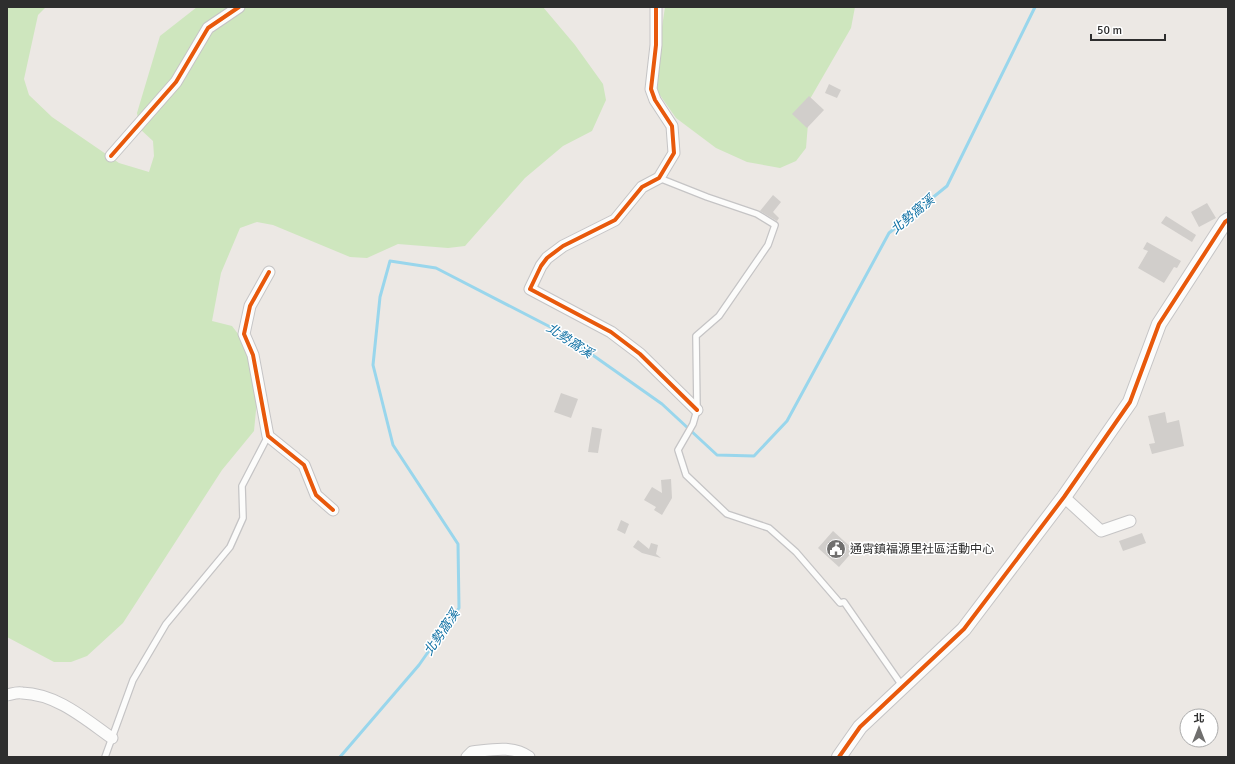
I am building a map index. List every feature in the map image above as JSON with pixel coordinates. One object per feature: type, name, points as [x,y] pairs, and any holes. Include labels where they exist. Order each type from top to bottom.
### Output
[{"type":"street","points":[[111,156],[176,82],[208,28],[239,7]]},
{"type":"street","points":[[656,7],[656,45],[651,89],[655,100],[672,126],[674,153],[659,178],[642,187],[615,220],[563,246],[547,258],[541,266],[530,290],[611,332],[640,354],[697,410]]},
{"type":"street","points":[[839,757],[860,727],[964,629],[1064,497],[1130,402],[1159,324],[1225,222],[1228,220]]},
{"type":"street","points":[[269,272],[250,306],[244,334],[253,355],[268,436],[304,465],[316,496],[333,510]]},
{"type":"street","points":[[1064,497],[1101,531],[1130,521]]},
{"type":"street","points":[[7,695],[22,693],[50,698],[70,709],[112,738]]},
{"type":"street","points":[[467,757],[472,752],[509,749],[529,757]]},
{"type":"lane","points":[[659,178],[707,197],[757,214],[775,225],[768,244],[719,316],[696,336],[697,410],[693,424],[678,450],[686,475],[727,514],[769,528],[796,552],[840,603],[844,602],[903,687]]},
{"type":"lane","points":[[105,757],[133,680],[163,631],[230,547],[243,518],[242,486],[268,436]]},
{"type":"green space","points":[[7,7],[46,7],[38,15],[24,79],[29,95],[52,117],[119,163],[149,172],[154,156],[153,141],[140,129],[137,113],[160,36],[197,7],[543,7],[575,45],[603,84],[606,100],[592,131],[563,146],[525,178],[465,246],[448,248],[398,244],[367,258],[350,257],[273,225],[257,222],[240,228],[221,273],[212,321],[232,326],[252,352],[257,400],[254,431],[222,470],[123,623],[87,656],[71,662],[54,662],[7,637]]},
{"type":"green space","points":[[665,7],[855,7],[851,28],[810,99],[806,148],[796,161],[780,168],[747,162],[716,148],[676,118],[657,91],[655,74]]},
{"type":"building","points":[[829,84],[841,90],[837,98],[825,93]]},
{"type":"building","points":[[809,96],[824,110],[807,128],[792,114]]},
{"type":"building","points":[[773,195],[781,202],[773,212],[779,218],[777,221],[760,211]]},
{"type":"building","points":[[1207,203],[1216,218],[1199,227],[1191,212]]},
{"type":"building","points":[[1166,216],[1196,235],[1192,242],[1161,223]]},
{"type":"building","points":[[1147,242],[1181,261],[1177,268],[1174,267],[1164,283],[1138,268],[1148,251],[1143,249]]},
{"type":"building","points":[[561,393],[578,399],[571,418],[554,412]]},
{"type":"building","points":[[1165,412],[1167,423],[1179,420],[1184,446],[1152,454],[1149,444],[1155,443],[1148,416]]},
{"type":"building","points":[[592,427],[602,429],[598,453],[588,452]]},
{"type":"building","points":[[671,479],[672,498],[662,515],[654,510],[656,507],[644,500],[652,487],[662,493],[661,480]]},
{"type":"building","points":[[621,520],[629,524],[625,534],[617,530]]},
{"type":"building","name":"通霄鎮福源里社區活動中心","points":[[833,531],[854,550],[839,567],[818,548]]},
{"type":"building","points":[[1142,533],[1146,543],[1123,551],[1119,541]]},
{"type":"building","points":[[638,540],[649,549],[651,543],[658,545],[656,554],[661,558],[642,553],[633,547]]},
{"type":"waterway","name":"北勢窩溪","points":[[340,757],[419,665],[459,608],[458,544],[393,445],[373,365],[380,297],[390,261],[436,268],[560,332],[662,404],[717,455],[754,456],[787,421],[889,233],[947,186],[1035,7]]},
{"type":"cycle path","points":[[111,156],[176,82],[208,28],[239,7]]},
{"type":"cycle path","points":[[656,7],[656,45],[651,89],[655,100],[672,126],[674,153],[659,178],[642,187],[615,220],[563,246],[547,258],[541,266],[530,289],[611,332],[640,354],[697,410]]},
{"type":"cycle path","points":[[839,757],[860,727],[964,629],[1064,497],[1130,402],[1159,324],[1225,222],[1228,220]]},
{"type":"cycle path","points":[[269,272],[250,306],[244,334],[253,355],[268,436],[304,465],[316,495],[333,510]]},
{"type":"place","name":"通霄鎮福源里社區活動中心","points":[[836,549]]}]
